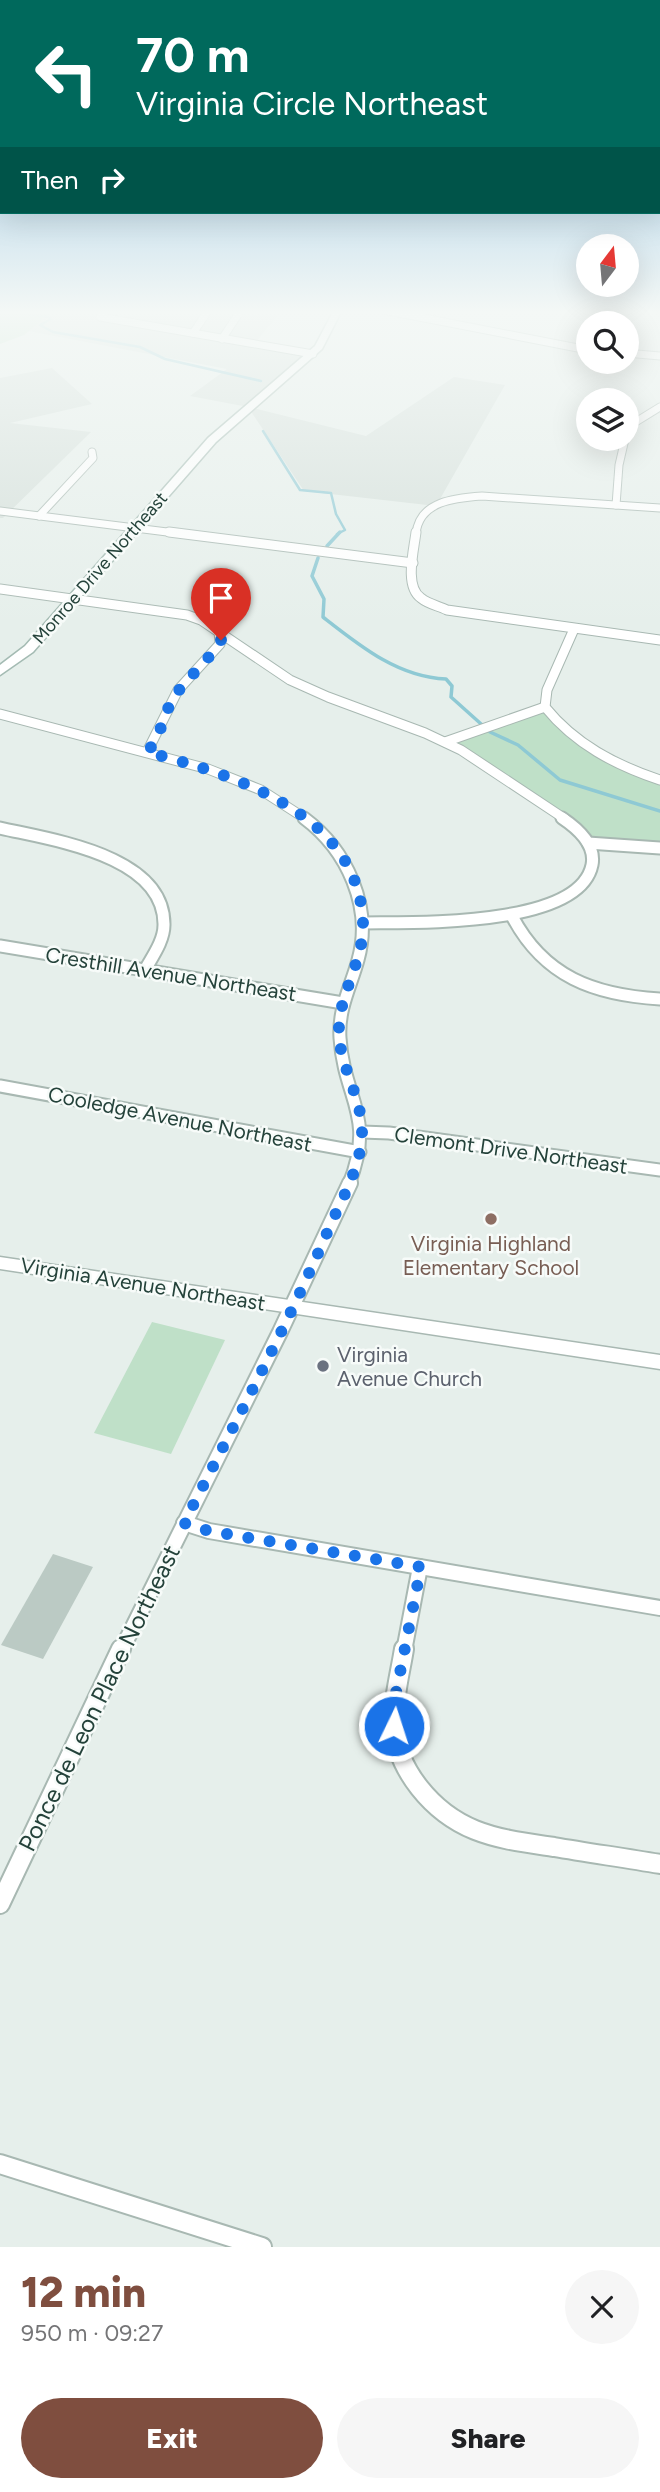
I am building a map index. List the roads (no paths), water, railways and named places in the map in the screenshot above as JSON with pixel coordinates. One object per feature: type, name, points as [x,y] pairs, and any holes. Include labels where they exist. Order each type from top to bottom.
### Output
[{"type":"main road","name":"Monroe Drive Northeast","points":[[0,671],[29,649],[212,440],[242,415]]},
{"type":"street","points":[[617,505],[619,465],[623,451]]},
{"type":"street","points":[[39,516],[93,458],[92,452]]},
{"type":"street","points":[[660,508],[482,496],[454,498],[435,505],[420,517],[416,529],[413,564],[415,591],[420,598],[447,610],[660,640]]},
{"type":"street","points":[[0,511],[413,564]]},
{"type":"street","points":[[383,560],[406,556],[414,549]]},
{"type":"street","points":[[383,560],[413,576]]},
{"type":"street","points":[[0,589],[187,615],[204,621],[260,662],[290,680],[326,698],[445,742],[471,756],[570,824],[589,843],[592,865],[581,884],[551,904],[512,916],[363,923]]},
{"type":"street","points":[[574,629],[547,690],[545,707],[559,724],[585,744],[611,759],[660,780]]},
{"type":"street","points":[[147,752],[156,740],[174,697],[193,670],[220,644],[219,630]]},
{"type":"street","points":[[445,742],[545,707]]},
{"type":"street","points":[[0,714],[235,778],[270,795],[298,813],[326,838],[345,864],[358,893],[363,923],[359,958],[343,1003],[339,1025],[340,1047],[359,1105],[362,1132],[360,1152],[294,1307]]},
{"type":"street","points":[[0,828],[104,856],[128,866],[142,877],[160,899],[164,925],[162,937],[145,970]]},
{"type":"street","points":[[589,843],[660,848]]},
{"type":"street","points":[[512,916],[530,947],[562,972],[590,985],[623,995],[660,999]]},
{"type":"street","name":"Cresthill Avenue Northeast","points":[[0,946],[343,1003]]},
{"type":"street","name":"Cooledge Avenue Northeast","points":[[0,1086],[360,1152]]},
{"type":"street","name":"Clemont Drive Northeast","points":[[362,1132],[388,1133],[660,1170]]},
{"type":"street","name":"Virginia Avenue Northeast","points":[[0,1262],[660,1363]]},
{"type":"street","name":"Ponce de Leon Place Northeast","points":[[0,1903],[184,1523],[294,1307]]},
{"type":"street","points":[[184,1523],[209,1531],[660,1608]]},
{"type":"street","points":[[421,1567],[395,1698],[394,1726],[400,1753],[411,1776],[429,1798],[451,1817],[473,1829],[499,1838],[660,1864]]},
{"type":"street","points":[[0,2164],[262,2247]]},
{"type":"waterway","points":[[263,431],[300,490],[331,493],[336,514],[345,530],[339,533]]},
{"type":"waterway","points":[[327,546],[339,533]]},
{"type":"waterway","points":[[318,558],[312,576],[324,599],[323,617],[351,639],[380,658],[412,673],[446,679],[452,686],[451,697],[490,732],[518,745],[560,780],[660,811]]},
{"type":"place","name":"Virginia Highland Elementary School","points":[[491,1219]]},
{"type":"place","name":"Virginia Avenue Church","points":[[323,1366]]}]
